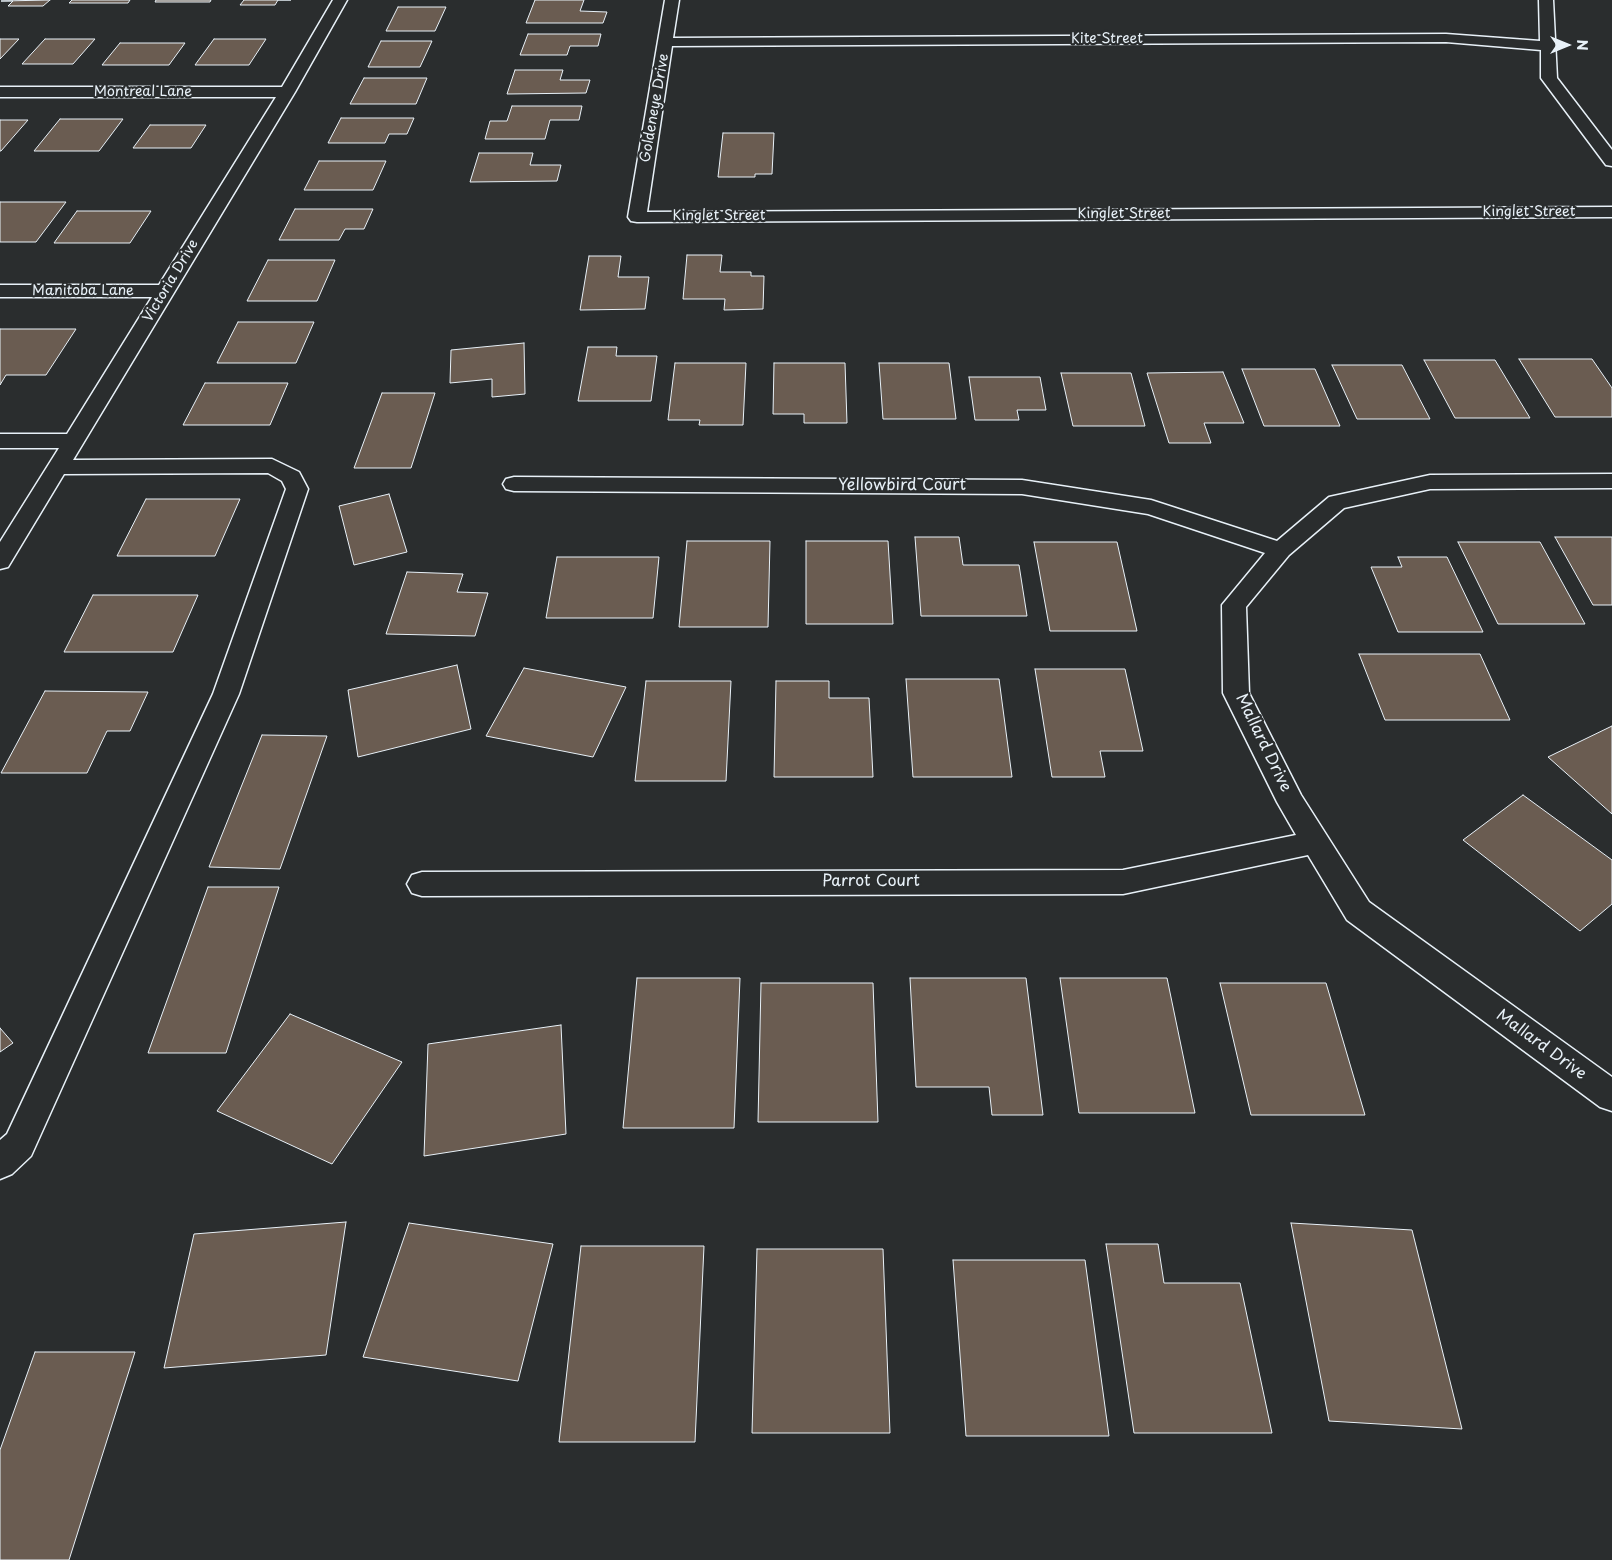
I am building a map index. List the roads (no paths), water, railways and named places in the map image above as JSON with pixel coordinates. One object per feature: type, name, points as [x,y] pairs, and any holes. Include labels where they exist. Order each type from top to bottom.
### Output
[{"type":"street","name":"Victoria Drive","points":[[0,561],[287,92],[340,0]]},
{"type":"street","name":"Goldeneye Drive","points":[[637,216],[672,0]]},
{"type":"street","points":[[1546,0],[1549,78],[1612,160]]},
{"type":"street","name":"Kite Street","points":[[666,42],[1446,38],[1548,46]]},
{"type":"street","name":"Montreal Lane","points":[[0,92],[287,92]]},
{"type":"street","name":"Kinglet Street","points":[[637,216],[1612,212]]},
{"type":"street","name":"Manitoba Lane","points":[[0,291],[166,291]]},
{"type":"street","points":[[0,441],[74,441]]},
{"type":"street","points":[[0,1162],[18,1145],[226,694],[297,489],[291,477],[272,466],[58,467]]},
{"type":"street","name":"Mallard Drive","points":[[1612,481],[1430,482],[1337,502],[1281,550],[1234,604],[1236,693],[1291,802],[1358,911],[1612,1096]]},
{"type":"street","name":"Yellowbird Court","points":[[514,484],[1022,487],[1151,507],[1281,550]]},
{"type":"street","name":"Parrot Court","points":[[422,884],[1123,882],[1316,842]]}]
